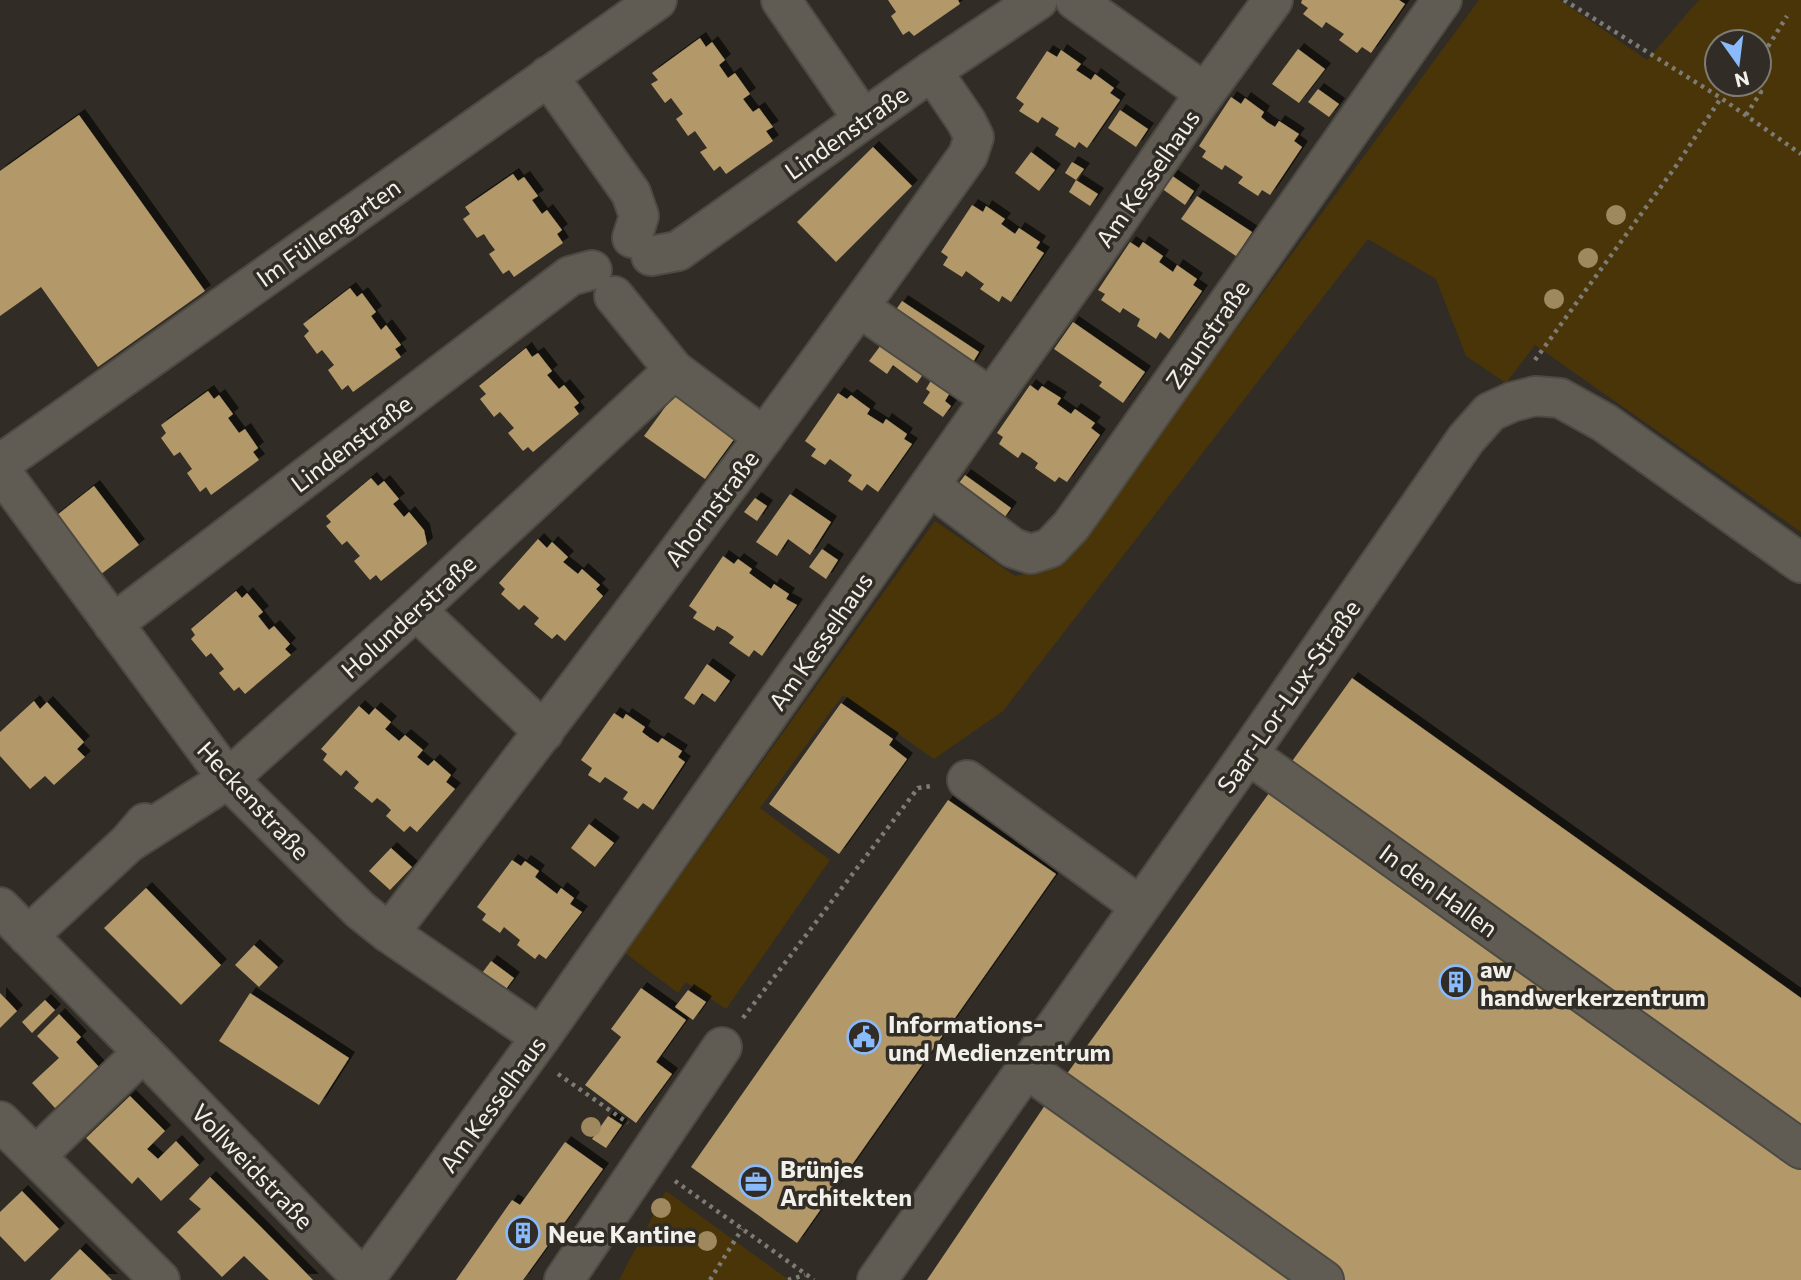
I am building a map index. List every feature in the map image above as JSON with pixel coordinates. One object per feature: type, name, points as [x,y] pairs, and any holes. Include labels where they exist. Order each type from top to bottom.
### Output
[{"type":"street","name":"Im Füllengarten","points":[[0,464],[657,0]]},
{"type":"street","points":[[781,0],[863,119]]},
{"type":"street","name":"Lindenstraße","points":[[642,247],[678,251],[863,119],[1038,0]]},
{"type":"street","points":[[1075,0],[1205,93]]},
{"type":"street","name":"Am Kesselhaus","points":[[364,1280],[535,1045],[1272,0]]},
{"type":"street","name":"Zaunstraße","points":[[930,486],[1013,548],[1031,554],[1050,548],[1071,526],[1094,494],[1442,0]]},
{"type":"street","name":"Ahornstraße","points":[[389,933],[544,732],[764,437],[860,308],[968,155],[974,137],[932,71]]},
{"type":"street","points":[[548,76],[631,193],[639,216],[642,247],[652,272],[645,287],[631,296],[603,283]]},
{"type":"street","points":[[642,247],[617,237],[604,243],[595,255],[603,283],[674,370],[764,437]]},
{"type":"street","name":"Lindenstraße","points":[[113,624],[570,276],[603,283]]},
{"type":"street","points":[[860,308],[990,398]]},
{"type":"street","name":"Holunderstraße","points":[[12,930],[128,843],[218,766],[416,610],[674,370]]},
{"type":"street","name":"Saar-Lor-Lux-Straße","points":[[877,1280],[1248,754],[1466,439],[1490,412],[1512,402],[1535,397],[1560,398],[1581,408],[1801,563]]},
{"type":"street","name":"Heckenstraße","points":[[0,470],[218,766],[360,910],[535,1045]]},
{"type":"street","points":[[416,610],[544,732]]},
{"type":"street","name":"In den Hallen","points":[[1248,754],[1801,1149]]},
{"type":"street","points":[[967,780],[1140,906]]},
{"type":"street","name":"Vollweidstraße","points":[[12,930],[143,1052],[364,1280]]},
{"type":"street","points":[[564,1280],[722,1047]]},
{"type":"street","points":[[36,1156],[143,1052]]},
{"type":"street","points":[[1027,1069],[1324,1280]]},
{"type":"street","points":[[0,1121],[160,1280]]},
{"type":"path","points":[[1564,0],[1703,87]]},
{"type":"path","points":[[1773,38],[1787,16]]},
{"type":"path","points":[[1512,402],[1529,368],[1676,166],[1721,98],[1801,154]]},
{"type":"path","points":[[1746,115],[1757,98]]},
{"type":"path","points":[[722,1047],[918,788],[967,780]]},
{"type":"path","points":[[535,1045],[612,1112]]},
{"type":"path","points":[[645,1159],[814,1280]]},
{"type":"path","points":[[710,1280],[742,1229]]},
{"type":"path","points":[[788,1280],[796,1268]]},
{"type":"path","points":[[788,1280],[805,1274]]},
{"type":"shaded area","points":[[1479,0],[1560,0],[1647,60],[1699,0],[1801,0],[1801,532],[1535,345],[1506,383],[1466,356],[1436,279],[1368,239],[1003,711],[934,759],[843,695],[760,808],[830,860],[726,1009],[686,982],[678,993],[625,953],[935,521],[1015,576],[1048,569],[1070,555]]},
{"type":"shaded area","points":[[666,1191],[789,1280],[619,1280]]},
{"type":"building","points":[[888,0],[958,0],[960,4],[914,36],[909,31],[903,35],[891,16],[896,12]]},
{"type":"building","points":[[1302,0],[1399,0],[1405,4],[1371,53],[1362,47],[1357,53],[1339,40],[1344,34],[1326,22],[1322,28],[1303,14],[1308,8],[1301,3]]},
{"type":"building","points":[[700,38],[706,47],[712,42],[725,60],[719,65],[728,78],[735,73],[750,94],[743,99],[753,112],[759,108],[773,127],[766,131],[773,141],[726,174],[720,166],[714,171],[700,152],[707,148],[695,131],[688,136],[676,119],[683,114],[671,98],[665,103],[651,84],[658,80],[652,73]]},
{"type":"building","points":[[1298,49],[1325,69],[1299,103],[1272,84]]},
{"type":"building","points":[[1061,50],[1081,64],[1076,70],[1091,80],[1095,74],[1114,88],[1110,93],[1120,100],[1087,148],[1079,142],[1075,148],[1055,135],[1059,128],[1042,117],[1038,123],[1019,111],[1024,104],[1016,98],[1047,51],[1057,57]]},
{"type":"building","points":[[1318,89],[1339,104],[1329,117],[1308,102]]},
{"type":"building","points":[[1231,97],[1241,104],[1245,98],[1264,112],[1261,117],[1267,122],[1275,127],[1279,121],[1299,134],[1294,141],[1302,147],[1270,195],[1262,190],[1258,196],[1238,183],[1243,177],[1225,165],[1222,170],[1202,157],[1206,151],[1199,146]]},
{"type":"building","points":[[1120,110],[1148,129],[1136,147],[1108,128]]},
{"type":"building","points":[[79,115],[205,291],[98,367],[41,287],[0,316],[0,171]]},
{"type":"building","points":[[873,147],[912,186],[836,262],[797,222]]},
{"type":"building","points":[[1031,152],[1055,170],[1039,191],[1015,173]]},
{"type":"building","points":[[1072,162],[1084,169],[1076,180],[1065,173]]},
{"type":"building","points":[[513,174],[518,181],[524,177],[538,196],[532,200],[542,214],[547,210],[562,230],[557,234],[563,243],[514,277],[509,270],[503,274],[489,254],[495,250],[484,234],[477,238],[463,219],[470,214],[465,207]]},
{"type":"building","points":[[1171,175],[1194,191],[1185,205],[1161,188]]},
{"type":"building","points":[[1076,180],[1098,194],[1090,206],[1069,192]]},
{"type":"building","points":[[1197,196],[1252,232],[1236,256],[1181,219]]},
{"type":"building","points":[[972,205],[983,212],[986,206],[1005,219],[1001,224],[1015,234],[1019,228],[1040,242],[1036,248],[1044,253],[1011,302],[1002,296],[999,302],[980,289],[984,284],[966,271],[962,277],[943,265],[948,257],[941,252]]},
{"type":"building","points":[[1130,242],[1139,248],[1143,242],[1163,256],[1159,262],[1173,272],[1177,265],[1197,279],[1193,285],[1202,291],[1169,339],[1160,332],[1156,339],[1137,326],[1140,319],[1123,308],[1120,313],[1101,300],[1105,294],[1098,290]]},
{"type":"building","points":[[350,288],[357,297],[362,293],[376,312],[371,316],[381,330],[386,325],[401,345],[395,349],[401,357],[353,392],[348,385],[342,390],[328,370],[334,365],[322,350],[317,354],[304,336],[309,331],[303,324]]},
{"type":"building","points":[[902,301],[979,352],[970,367],[893,314]]},
{"type":"building","points":[[1073,322],[1145,372],[1123,403],[1099,386],[1102,382],[1054,349]]},
{"type":"building","points":[[884,341],[926,370],[917,383],[893,365],[887,374],[869,361]]},
{"type":"building","points":[[526,348],[532,357],[538,353],[552,371],[547,375],[559,389],[564,385],[579,403],[574,407],[579,414],[533,452],[528,447],[523,451],[508,433],[514,428],[500,412],[494,417],[480,399],[486,394],[479,386]]},
{"type":"building","points":[[933,377],[952,389],[945,401],[951,406],[943,417],[923,403],[930,392],[926,389]]},
{"type":"building","points":[[1030,385],[1038,391],[1042,386],[1061,398],[1057,404],[1071,414],[1075,409],[1095,423],[1091,428],[1100,435],[1067,482],[1059,477],[1055,482],[1035,468],[1038,463],[1030,457],[1022,452],[1018,458],[999,444],[1003,437],[997,433]]},
{"type":"building","points":[[208,391],[214,399],[219,395],[233,414],[228,418],[239,433],[245,429],[258,448],[253,452],[259,460],[211,495],[206,487],[200,492],[187,473],[192,469],[180,452],[174,456],[161,438],[166,433],[161,425]]},
{"type":"building","points":[[838,393],[847,399],[851,395],[870,409],[867,414],[883,424],[886,419],[907,434],[904,439],[912,444],[878,492],[867,484],[862,491],[848,481],[852,475],[830,459],[825,465],[811,456],[816,449],[805,441]]},
{"type":"building","points":[[674,395],[735,438],[705,479],[644,436]]},
{"type":"building","points":[[965,475],[1011,508],[1002,521],[956,487]]},
{"type":"building","points":[[371,478],[378,486],[384,481],[399,499],[393,504],[404,517],[409,512],[424,530],[427,544],[381,581],[376,575],[370,580],[354,561],[360,556],[347,541],[342,545],[326,526],[331,522],[326,516]]},
{"type":"building","points":[[94,486],[139,545],[96,578],[52,519]]},
{"type":"building","points":[[790,494],[831,522],[810,555],[788,539],[777,556],[756,542]]},
{"type":"building","points":[[755,498],[767,506],[757,521],[744,512]]},
{"type":"building","points":[[538,539],[547,548],[552,542],[568,557],[563,562],[578,574],[582,569],[600,585],[596,589],[603,596],[565,641],[557,634],[552,639],[534,624],[539,618],[524,605],[519,610],[501,594],[505,589],[499,583]]},
{"type":"building","points":[[822,549],[838,560],[826,579],[809,567]]},
{"type":"building","points":[[723,556],[734,564],[738,559],[752,569],[749,573],[771,589],[774,584],[789,594],[786,599],[797,605],[762,656],[754,650],[749,657],[729,643],[734,637],[726,631],[717,626],[714,631],[693,618],[697,612],[689,606]]},
{"type":"building","points":[[236,591],[242,598],[247,593],[263,612],[258,616],[269,630],[274,626],[290,644],[285,649],[291,655],[245,694],[239,687],[234,691],[219,673],[224,669],[211,653],[206,657],[191,639],[195,635],[191,629]]},
{"type":"building","points":[[707,664],[730,681],[715,702],[702,693],[694,705],[684,698]]},
{"type":"building","name":"aw handwerkerzentrum","points":[[1352,678],[1801,998],[1801,1280],[927,1280],[1056,1089]]},
{"type":"building","points":[[34,701],[40,709],[47,702],[84,742],[77,749],[85,757],[54,785],[45,776],[30,789],[0,756],[0,732]]},
{"type":"building","points":[[841,703],[893,739],[889,745],[907,759],[839,854],[769,804]]},
{"type":"building","points":[[359,706],[369,715],[375,708],[391,722],[385,729],[399,741],[405,735],[423,750],[417,757],[428,766],[434,760],[451,775],[446,782],[455,789],[417,832],[410,826],[404,832],[386,816],[391,810],[385,804],[377,798],[372,803],[354,788],[359,782],[346,770],[341,776],[323,760],[327,754],[321,749]]},
{"type":"building","points":[[614,713],[623,719],[626,714],[645,727],[642,732],[650,738],[658,743],[662,738],[682,751],[678,757],[685,762],[653,810],[643,803],[638,809],[623,799],[628,792],[605,777],[600,783],[588,775],[592,768],[581,760]]},
{"type":"building","points":[[948,800],[1056,874],[797,1243],[691,1167]]},
{"type":"building","points":[[589,824],[614,843],[595,867],[571,848]]},
{"type":"building","points":[[391,848],[412,867],[390,890],[369,871]]},
{"type":"building","points":[[512,860],[521,866],[525,861],[539,871],[535,877],[557,894],[561,888],[574,898],[570,904],[582,912],[546,959],[539,954],[535,959],[517,945],[520,940],[504,927],[500,933],[482,920],[486,914],[477,907]]},
{"type":"building","points":[[146,888],[221,965],[181,1005],[104,928]]},
{"type":"building","points":[[254,945],[278,967],[259,987],[235,965]]},
{"type":"building","points":[[491,961],[514,978],[500,997],[477,980]]},
{"type":"building","points":[[641,988],[686,1020],[656,1062],[672,1074],[636,1123],[585,1085],[621,1037],[611,1029]]},
{"type":"building","points":[[688,990],[706,1002],[693,1020],[675,1007]]},
{"type":"building","points":[[0,993],[17,1011],[0,1028]]},
{"type":"building","points":[[250,993],[349,1058],[319,1105],[219,1041]]},
{"type":"building","points":[[45,1000],[55,1010],[32,1033],[22,1022]]},
{"type":"building","points":[[59,1014],[81,1037],[76,1042],[99,1067],[55,1108],[32,1083],[59,1058],[37,1036]]},
{"type":"building","points":[[130,1096],[165,1131],[147,1149],[158,1159],[176,1141],[199,1165],[161,1201],[138,1177],[132,1184],[86,1138]]},
{"type":"building","points":[[608,1116],[622,1125],[606,1148],[592,1139]]},
{"type":"building","name":"Neue Kantine","points":[[565,1142],[603,1169],[523,1280],[456,1280],[512,1200],[520,1205]]},
{"type":"building","points":[[210,1177],[313,1280],[269,1280],[244,1256],[222,1277],[177,1232],[201,1209],[189,1199]]},
{"type":"building","points":[[22,1191],[59,1229],[25,1262],[0,1236],[0,1212]]},
{"type":"building","points":[[80,1249],[112,1280],[50,1280]]},
{"type":"place","name":"aw handwerkerzentrum","points":[[1456,982]]},
{"type":"place","name":"Informations- und Medienzentrum","points":[[864,1037]]},
{"type":"place","name":"Brünjes Architekten","points":[[756,1182]]},
{"type":"place","name":"Neue Kantine","points":[[523,1233]]}]
